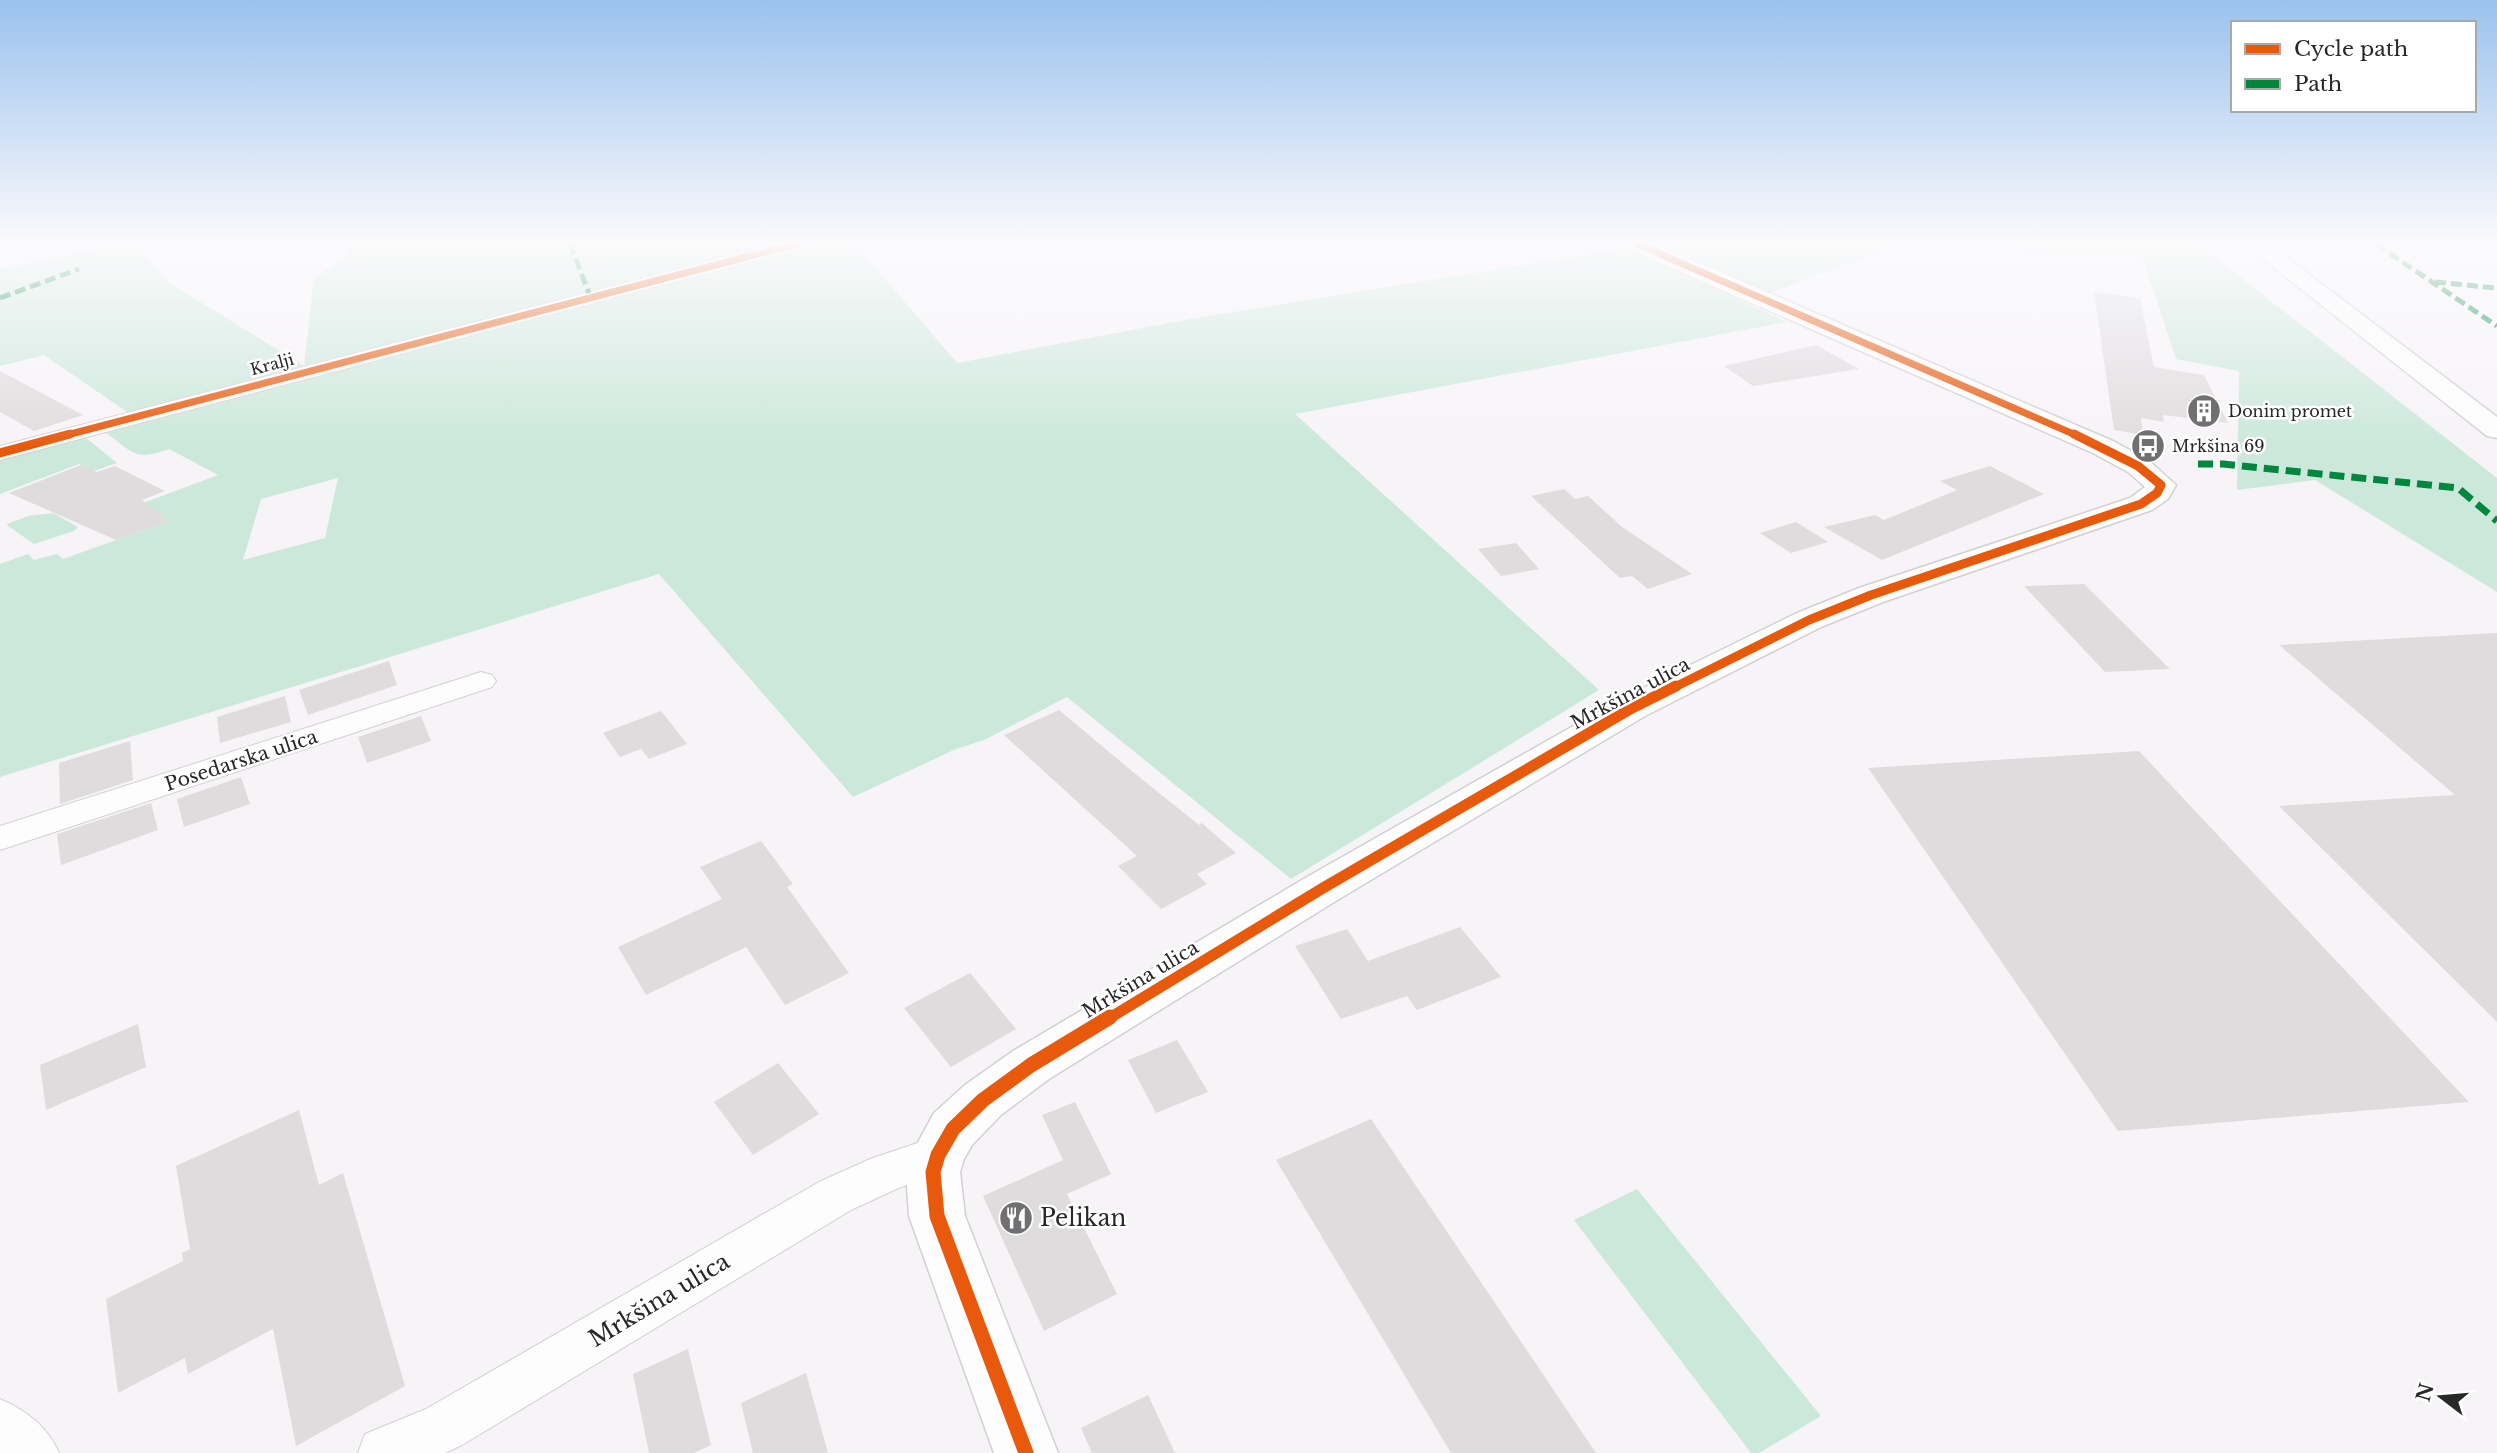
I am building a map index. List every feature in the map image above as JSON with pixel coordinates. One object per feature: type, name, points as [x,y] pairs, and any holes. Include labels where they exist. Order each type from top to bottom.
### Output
[{"type":"main road","name":"Mrkšina ulica","points":[[1026,1453],[937,1216],[933,1172],[938,1155],[953,1129],[983,1100],[1031,1066],[1323,888],[1632,708],[1810,620],[1971,559],[2141,504],[2157,493],[2161,485],[2138,466],[2103,447],[1793,312]]},
{"type":"main road","points":[[2343,312],[2497,430]]},
{"type":"street","name":"Kralji","points":[[0,453],[533,312]]},
{"type":"street","name":"Posedarska ulica","points":[[0,838],[481,681]]},
{"type":"street","name":"Mrkšina ulica","points":[[384,1453],[444,1427],[835,1196],[886,1173],[938,1155]]},
{"type":"street","points":[[0,1426],[33,1453]]},
{"type":"green space","points":[[0,312],[216,312],[304,366],[310,312],[517,312],[130,414],[44,355],[0,366]]},
{"type":"green space","points":[[532,312],[913,312],[957,363],[1234,312],[1765,312],[1787,322],[1295,414],[1599,690],[1291,879],[1067,697],[984,740],[956,749],[853,797],[659,574],[0,777],[0,564],[28,554],[34,560],[57,554],[63,559],[169,521],[161,515],[122,511],[218,475],[169,449],[148,455],[134,453],[105,432],[112,427]],"holes":[[[338,478],[325,538],[243,560],[261,499]]]},
{"type":"green space","points":[[2160,312],[2285,312],[2497,478],[2497,592],[2315,480],[2237,490],[2239,371],[2176,359]]},
{"type":"green space","points":[[75,437],[89,437],[86,438],[117,463],[94,471],[79,464],[0,494],[0,457]]},
{"type":"green space","points":[[53,513],[78,527],[74,531],[34,544],[7,524],[28,516]]},
{"type":"green space","points":[[1637,1189],[1821,1416],[1759,1453],[1751,1453],[1574,1220]]},
{"type":"building","points":[[2097,312],[2143,312],[2154,367],[2204,375],[2228,423],[2163,415],[2164,422],[2141,418],[2143,435],[2114,430]]},
{"type":"building","points":[[1816,345],[1859,369],[1753,386],[1724,366]]},
{"type":"building","points":[[0,371],[83,415],[34,431],[0,412]]},
{"type":"building","points":[[81,465],[97,472],[115,466],[165,491],[142,500],[169,521],[116,540],[9,493]]},
{"type":"building","points":[[1990,466],[2044,494],[1882,560],[1824,527],[1875,515],[1884,520],[1957,490],[1940,481]]},
{"type":"building","points":[[1564,489],[1575,499],[1588,496],[1622,527],[1692,574],[1648,589],[1632,576],[1620,578],[1531,496]]},
{"type":"building","points":[[1796,522],[1828,542],[1791,553],[1760,533]]},
{"type":"building","points":[[1516,543],[1539,569],[1501,576],[1478,549]]},
{"type":"building","points":[[2084,584],[2170,669],[2105,672],[2024,586]]},
{"type":"building","points":[[2497,633],[2497,1022],[2279,806],[2455,795],[2279,645]]},
{"type":"building","points":[[389,661],[397,685],[308,715],[299,690]]},
{"type":"building","points":[[285,696],[291,722],[220,743],[217,717]]},
{"type":"building","points":[[1059,710],[1236,853],[1197,874],[1207,884],[1161,909],[1118,866],[1137,856],[1004,735]]},
{"type":"building","points":[[661,711],[687,744],[649,759],[641,749],[620,757],[603,733]]},
{"type":"building","points":[[421,716],[431,741],[367,763],[358,737]]},
{"type":"building","points":[[130,741],[133,780],[60,804],[59,763]]},
{"type":"building","points":[[2139,751],[2469,1102],[2118,1131],[1868,768]]},
{"type":"building","points":[[241,777],[250,804],[184,827],[177,799]]},
{"type":"building","points":[[151,803],[158,830],[61,865],[57,834]]},
{"type":"building","points":[[761,841],[793,884],[787,887],[849,973],[785,1005],[746,947],[646,995],[618,947],[722,899],[700,867]]},
{"type":"building","points":[[1460,927],[1501,977],[1417,1010],[1407,996],[1341,1019],[1295,946],[1347,929],[1368,961]]},
{"type":"building","points":[[970,973],[1016,1029],[951,1067],[904,1008]]},
{"type":"building","points":[[138,1024],[146,1067],[46,1110],[40,1065]]},
{"type":"building","points":[[1177,1040],[1208,1092],[1156,1113],[1128,1060]]},
{"type":"building","points":[[778,1063],[819,1114],[753,1155],[714,1102]]},
{"type":"building","points":[[1075,1102],[1111,1174],[1067,1194],[1117,1294],[1044,1331],[983,1196],[1063,1160],[1042,1115]]},
{"type":"building","points":[[299,1110],[319,1185],[343,1173],[405,1386],[296,1446],[273,1329],[188,1374],[185,1358],[118,1393],[106,1299],[183,1261],[182,1253],[190,1249],[176,1166]]},
{"type":"building","points":[[1371,1119],[1596,1453],[1451,1453],[1276,1160]]},
{"type":"building","points":[[688,1349],[711,1445],[694,1453],[649,1453],[633,1374]]},
{"type":"building","points":[[806,1373],[828,1453],[753,1453],[741,1403]]},
{"type":"building","points":[[1148,1395],[1175,1453],[1092,1453],[1081,1428]]},
{"type":"marked path","points":[[2476,312],[2497,326]]},
{"type":"marked path","points":[[2198,464],[2223,464],[2458,488],[2497,521]]},
{"type":"cycle path","points":[[0,453],[533,312]]},
{"type":"cycle path","points":[[1026,1453],[937,1216],[933,1172],[938,1155],[953,1129],[983,1100],[1031,1065],[1323,888],[1632,708],[1809,620],[1871,595],[2141,504],[2157,493],[2161,485],[2138,466],[2103,447],[1793,312]]},
{"type":"place","name":"Donim promet","points":[[2204,411]]},
{"type":"place","name":"Mrkšina 69","points":[[2148,446]]},
{"type":"place","name":"Pelikan","points":[[1016,1218]]}]
